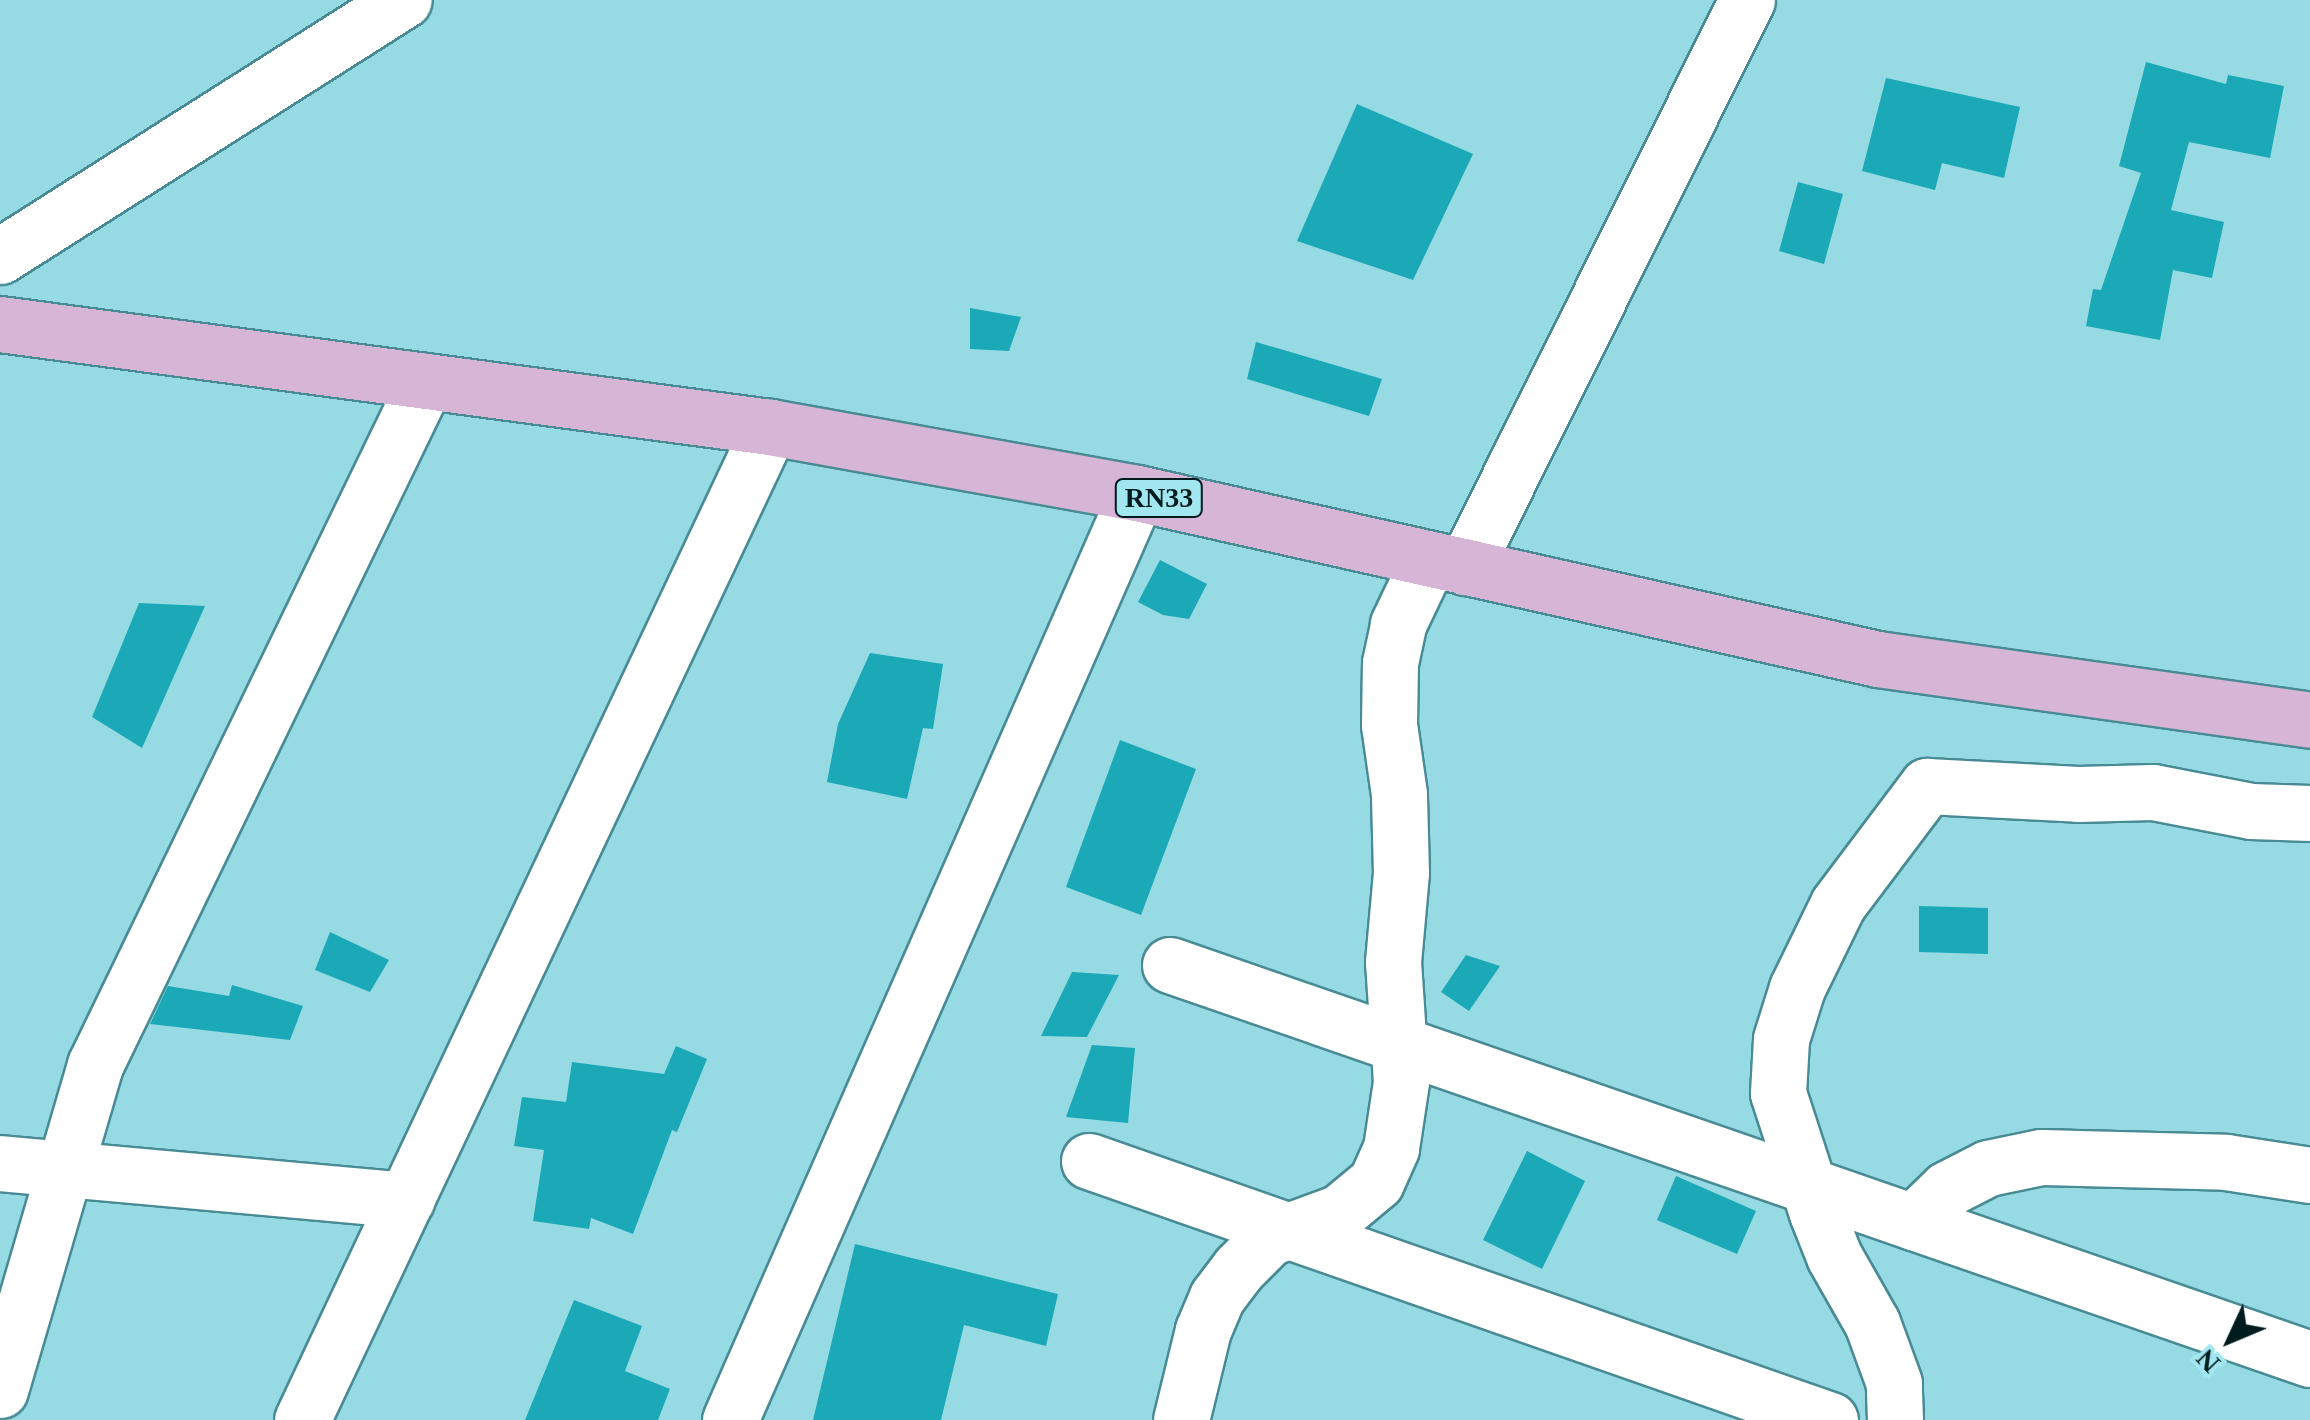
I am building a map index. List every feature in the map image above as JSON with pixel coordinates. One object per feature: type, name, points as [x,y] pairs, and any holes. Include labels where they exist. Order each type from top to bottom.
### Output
[{"type":"main road","name":"RN33","points":[[0,324],[770,427],[1137,493],[1878,659],[2310,720]]},
{"type":"street","points":[[0,256],[404,0]]},
{"type":"street","points":[[1181,1420],[1203,1330],[1217,1297],[1269,1238],[1340,1212],[1376,1182],[1390,1148],[1401,1082],[1393,962],[1401,873],[1399,794],[1389,725],[1390,663],[1398,624],[1447,563],[1748,0]]},
{"type":"street","points":[[0,1390],[95,1065],[426,381]]},
{"type":"street","points":[[302,1420],[770,427]]},
{"type":"street","points":[[730,1420],[1137,493]]},
{"type":"street","points":[[1895,1420],[1894,1383],[1872,1323],[1834,1256],[1806,1185],[1778,1092],[1781,1039],[1796,988],[1838,904],[1928,786],[2078,794],[2153,792],[2252,811],[2310,813]]},
{"type":"street","points":[[1170,965],[2310,1359]]},
{"type":"street","points":[[1913,1222],[1960,1182],[1988,1168],[2041,1157],[2226,1162],[2310,1175]]},
{"type":"street","points":[[1089,1161],[1830,1420]]},
{"type":"street","points":[[0,1163],[406,1200]]},
{"type":"building","points":[[2146,62],[2226,84],[2228,75],[2284,86],[2270,158],[2189,142],[2171,210],[2224,222],[2212,278],[2173,270],[2160,340],[2086,326],[2093,289],[2101,290],[2141,173],[2119,166]]},
{"type":"building","points":[[1886,78],[2020,107],[2004,178],[1942,163],[1935,190],[1862,171]]},
{"type":"building","points":[[1357,104],[1473,154],[1413,280],[1297,241]]},
{"type":"building","points":[[1798,182],[1843,194],[1824,264],[1779,251]]},
{"type":"building","points":[[970,308],[1021,317],[1009,351],[970,349]]},
{"type":"building","points":[[1256,342],[1382,379],[1369,416],[1247,379]]},
{"type":"building","points":[[1160,560],[1207,584],[1189,619],[1163,615],[1138,602]]},
{"type":"building","points":[[139,603],[205,606],[142,748],[92,717]]},
{"type":"building","points":[[870,653],[943,664],[933,729],[923,728],[907,799],[827,782],[838,724]]},
{"type":"building","points":[[1120,740],[1196,769],[1141,915],[1066,887]]},
{"type":"building","points":[[1919,906],[1988,908],[1988,954],[1919,952]]},
{"type":"building","points":[[330,932],[389,960],[370,992],[315,970]]},
{"type":"building","points":[[1466,955],[1500,966],[1469,1011],[1441,992]]},
{"type":"building","points":[[1072,972],[1119,975],[1087,1037],[1041,1036]]},
{"type":"building","points":[[232,985],[303,1006],[290,1040],[150,1024],[168,986],[229,996]]},
{"type":"building","points":[[1092,1045],[1135,1048],[1128,1123],[1066,1117]]},
{"type":"building","points":[[676,1046],[707,1059],[677,1132],[672,1130],[633,1234],[591,1218],[589,1229],[533,1221],[544,1150],[514,1146],[522,1097],[566,1102],[572,1062],[664,1074]]},
{"type":"building","points":[[1527,1151],[1585,1181],[1542,1269],[1483,1240]]},
{"type":"building","points":[[1676,1176],[1756,1211],[1737,1254],[1657,1220]]},
{"type":"building","points":[[855,1244],[1058,1294],[1046,1346],[964,1325],[941,1420],[813,1420]]},
{"type":"building","points":[[574,1300],[642,1326],[625,1371],[670,1389],[658,1420],[525,1420]]}]
